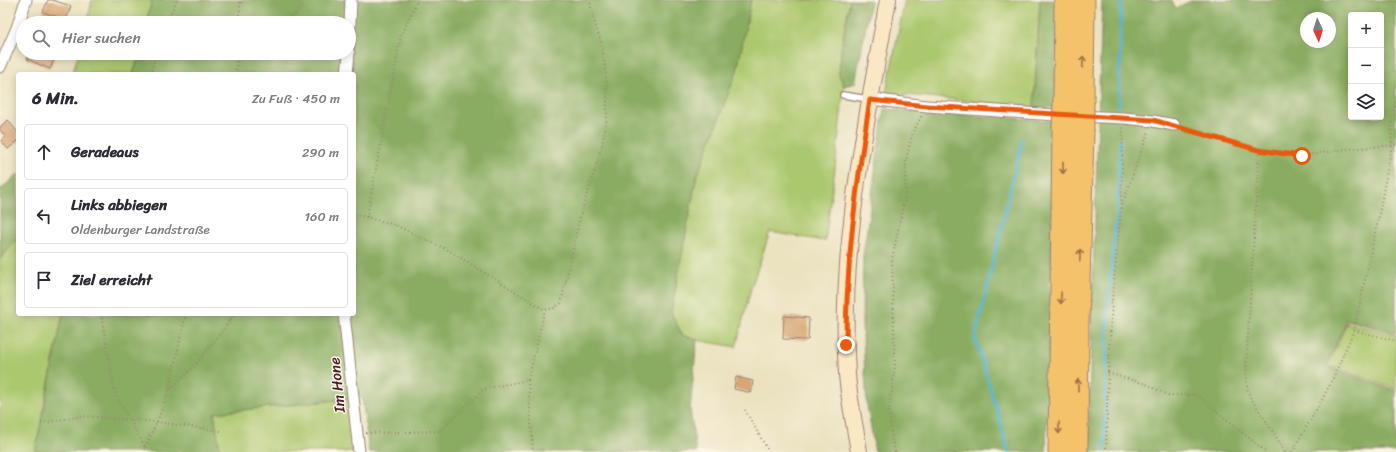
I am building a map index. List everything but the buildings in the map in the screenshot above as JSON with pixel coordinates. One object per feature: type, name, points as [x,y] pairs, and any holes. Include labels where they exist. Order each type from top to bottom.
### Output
[{"type":"highway","points":[[1065,0],[1073,101],[1078,323],[1077,452]]},
{"type":"highway","points":[[1073,101],[1084,0]]},
{"type":"highway","points":[[1059,452],[1073,130]]},
{"type":"street","points":[[20,16],[26,0]]},
{"type":"street","points":[[351,16],[352,0]]},
{"type":"street","points":[[859,452],[847,376],[846,304],[849,252],[857,185],[870,100],[888,0]]},
{"type":"street","points":[[0,67],[16,28]]},
{"type":"street","points":[[347,72],[348,60]]},
{"type":"street","points":[[870,100],[927,106],[1153,120],[1174,125]]},
{"type":"street","name":"Im Hone","points":[[344,316],[360,452]]},
{"type":"lane","points":[[844,95],[870,100]]},
{"type":"path","points":[[169,16],[177,0]]},
{"type":"path","points":[[239,16],[241,0]]},
{"type":"path","points":[[293,16],[302,6],[303,0]]},
{"type":"path","points":[[367,217],[401,36],[418,0]]},
{"type":"path","points":[[356,214],[395,225],[450,251],[545,310],[554,308],[561,303],[580,217],[602,146],[607,118],[607,84],[602,46],[591,10],[590,0]]},
{"type":"path","points":[[151,72],[154,60]]},
{"type":"path","points":[[236,72],[237,60]]},
{"type":"path","points":[[1292,452],[1321,402],[1354,330],[1378,220],[1392,144],[1391,131],[1396,100]]},
{"type":"path","points":[[894,452],[889,410],[895,367],[892,259],[905,197],[906,160],[913,132],[927,106]]},
{"type":"path","points":[[1106,452],[1108,373],[1112,301],[1121,208],[1124,118]]},
{"type":"path","points":[[1121,208],[1153,120]]},
{"type":"path","points":[[1174,125],[1258,150],[1302,156],[1346,149],[1392,144],[1396,145]]},
{"type":"path","points":[[1391,131],[1396,129]]},
{"type":"path","points":[[1258,150],[1246,369],[1247,388],[1250,397],[1285,452]]},
{"type":"path","points":[[533,452],[528,380],[545,310]]},
{"type":"path","points":[[101,316],[115,394],[145,447]]},
{"type":"path","points":[[144,452],[169,390],[186,316]]},
{"type":"path","points":[[169,390],[197,363],[233,316]]},
{"type":"path","points":[[1354,330],[1396,341]]},
{"type":"path","points":[[1108,373],[1146,384],[1168,394],[1197,395],[1266,452]]},
{"type":"path","points":[[357,434],[440,431],[484,389],[528,380]]},
{"type":"path","points":[[744,410],[769,452]]},
{"type":"path","points":[[41,423],[84,416],[157,422],[221,431]]},
{"type":"green space","points":[[92,0],[152,0],[148,16],[89,16]]},
{"type":"green space","points":[[152,0],[751,0],[737,70],[696,179],[671,313],[682,335],[697,340],[690,409],[696,452],[369,452],[362,397],[214,413],[220,452],[35,452],[63,316],[356,316],[356,72],[134,72],[138,60],[356,60],[356,16],[148,16]]},
{"type":"green space","points":[[751,0],[850,0],[842,43],[839,74],[844,86],[825,241],[770,232],[751,288],[736,347],[697,340],[682,335],[671,313],[696,179],[737,70]]},
{"type":"green space","points":[[850,0],[871,0],[855,83],[844,86],[839,74],[842,43]]},
{"type":"green space","points":[[905,0],[1040,0],[1034,107],[886,93]]},
{"type":"green space","points":[[1040,0],[1057,0],[1055,108],[1034,107]]},
{"type":"green space","points":[[1102,0],[1171,0],[1176,8],[1193,0],[1396,0],[1396,333],[1347,320],[1326,366],[1396,391],[1396,452],[1088,452]]},
{"type":"green space","points":[[77,60],[138,60],[134,72],[73,72]]},
{"type":"green space","points":[[884,109],[1055,121],[1046,452],[875,452],[867,405],[862,324],[863,257]]},
{"type":"green space","points":[[16,176],[16,240],[0,259],[0,190]]},
{"type":"green space","points":[[16,240],[16,316],[63,316],[35,452],[0,452],[0,259]]},
{"type":"green space","points":[[1347,323],[1396,335],[1396,389],[1328,365]]},
{"type":"green space","points":[[348,399],[353,451],[220,452],[214,413]]},
{"type":"waterway","points":[[1119,107],[1121,0]]},
{"type":"waterway","points":[[1009,452],[975,337],[1022,140]]},
{"type":"waterway","points":[[1104,452],[1108,300],[1117,211],[1120,140]]},
{"type":"route","points":[[846,345],[846,304],[849,252],[858,178],[870,100],[927,106],[1153,120],[1258,150],[1302,156]]}]
